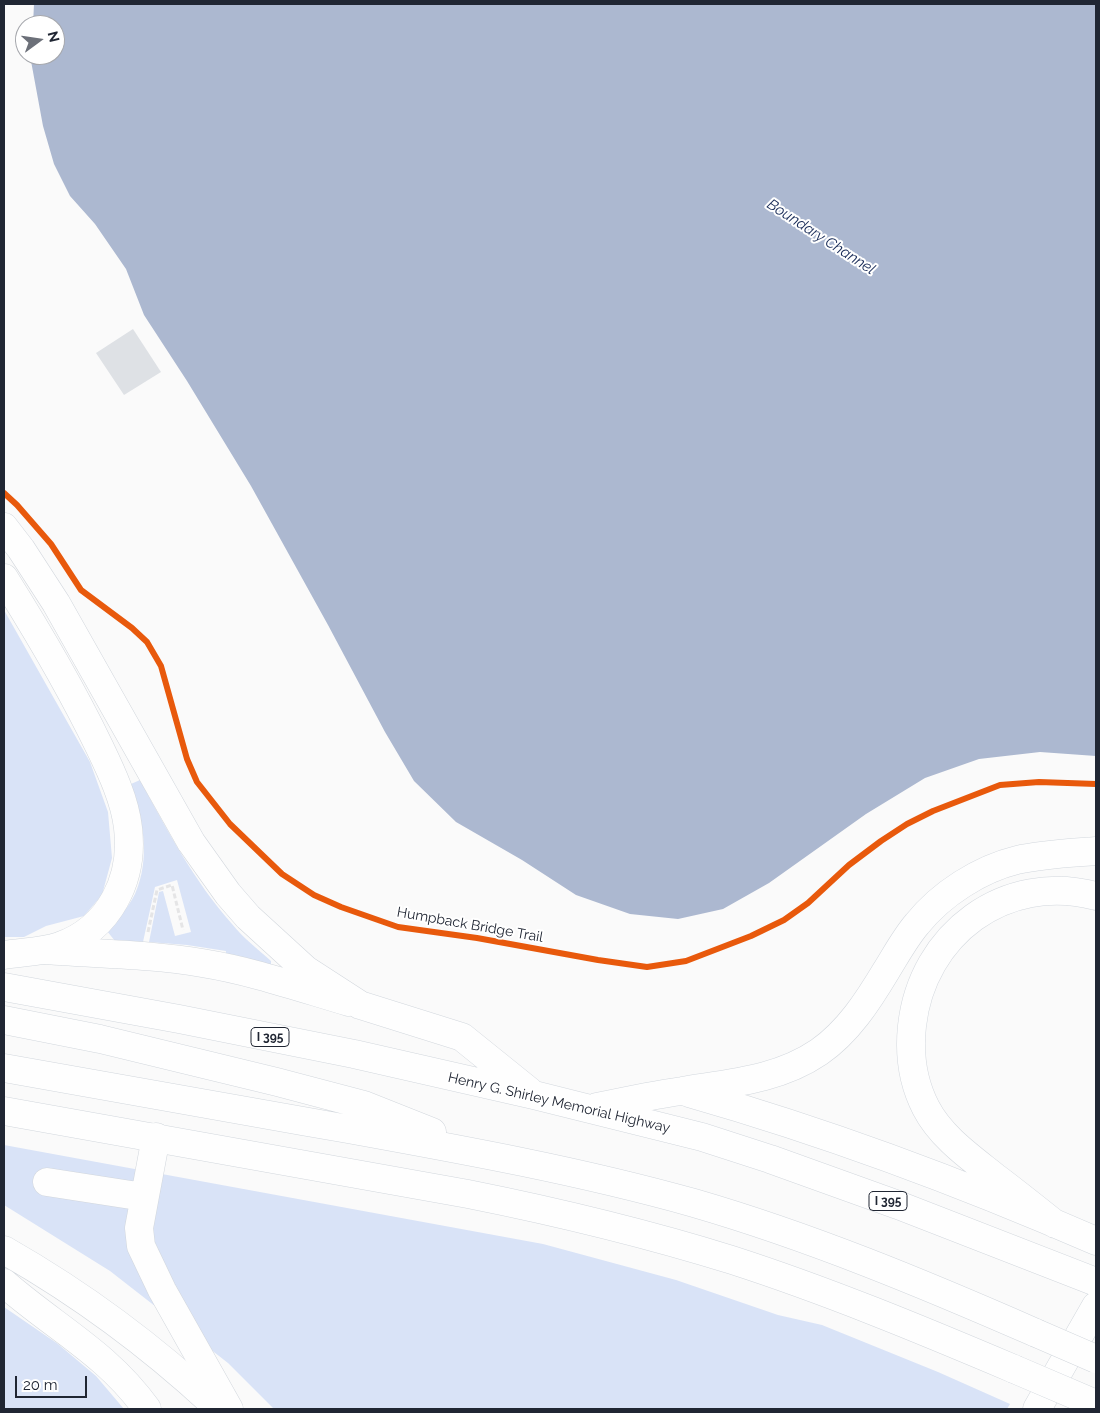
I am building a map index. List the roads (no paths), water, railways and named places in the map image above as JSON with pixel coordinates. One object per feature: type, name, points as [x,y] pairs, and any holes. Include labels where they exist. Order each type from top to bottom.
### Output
[{"type":"main road","points":[[4,527],[21,549],[56,603],[186,834],[228,894],[248,917],[291,957],[322,981],[360,1005]]},
{"type":"main road","points":[[4,578],[80,708],[109,768],[120,796],[128,827],[129,862],[124,879],[107,911],[97,924],[61,946],[46,950],[4,955]]},
{"type":"main road","points":[[589,1108],[680,1091],[749,1081],[773,1075],[796,1065],[819,1052],[836,1038],[856,1017],[917,924],[930,909],[963,884],[999,865],[1018,860],[1096,851]]},
{"type":"main road","points":[[1055,1224],[972,1159],[939,1128],[926,1108],[918,1088],[912,1068],[910,1044],[917,997],[926,974],[938,954],[968,920],[985,909],[1026,893],[1048,890],[1069,891],[1096,896]]},
{"type":"main road","points":[[46,950],[148,956],[202,963],[276,980],[462,1037],[534,1095]]},
{"type":"main road","name":"Henry G. Shirley Memorial Highway","points":[[4,987],[267,1036],[534,1095],[702,1137],[770,1159],[898,1205],[1096,1282]]},
{"type":"main road","points":[[4,1020],[186,1060],[364,1105],[487,1154]]},
{"type":"main road","points":[[4,1068],[487,1154],[630,1186],[759,1224],[885,1269],[1096,1359]]},
{"type":"main road","points":[[680,1091],[798,1126],[861,1148],[990,1196],[1093,1240]]},
{"type":"main road","points":[[4,1111],[468,1194],[604,1224],[733,1261],[793,1282],[934,1335],[1096,1404]]},
{"type":"main road","points":[[156,1138],[138,1228],[144,1254],[229,1409]]},
{"type":"main road","points":[[48,1182],[144,1197]]},
{"type":"main road","points":[[4,1250],[66,1287],[138,1338],[219,1409]]},
{"type":"main road","points":[[4,1284],[94,1352],[122,1378],[147,1409]]},
{"type":"main road","points":[[1037,1409],[1096,1306]]},
{"type":"water","name":"Boundary Channel","points":[[34,4],[1096,4],[1096,756],[1040,752],[979,759],[925,778],[866,814],[769,883],[723,909],[678,919],[630,914],[576,895],[522,860],[456,822],[414,781],[385,732],[251,486],[144,315],[126,269],[95,224],[70,196],[54,164],[43,126],[32,65],[65,65],[65,15],[33,15]]}]
